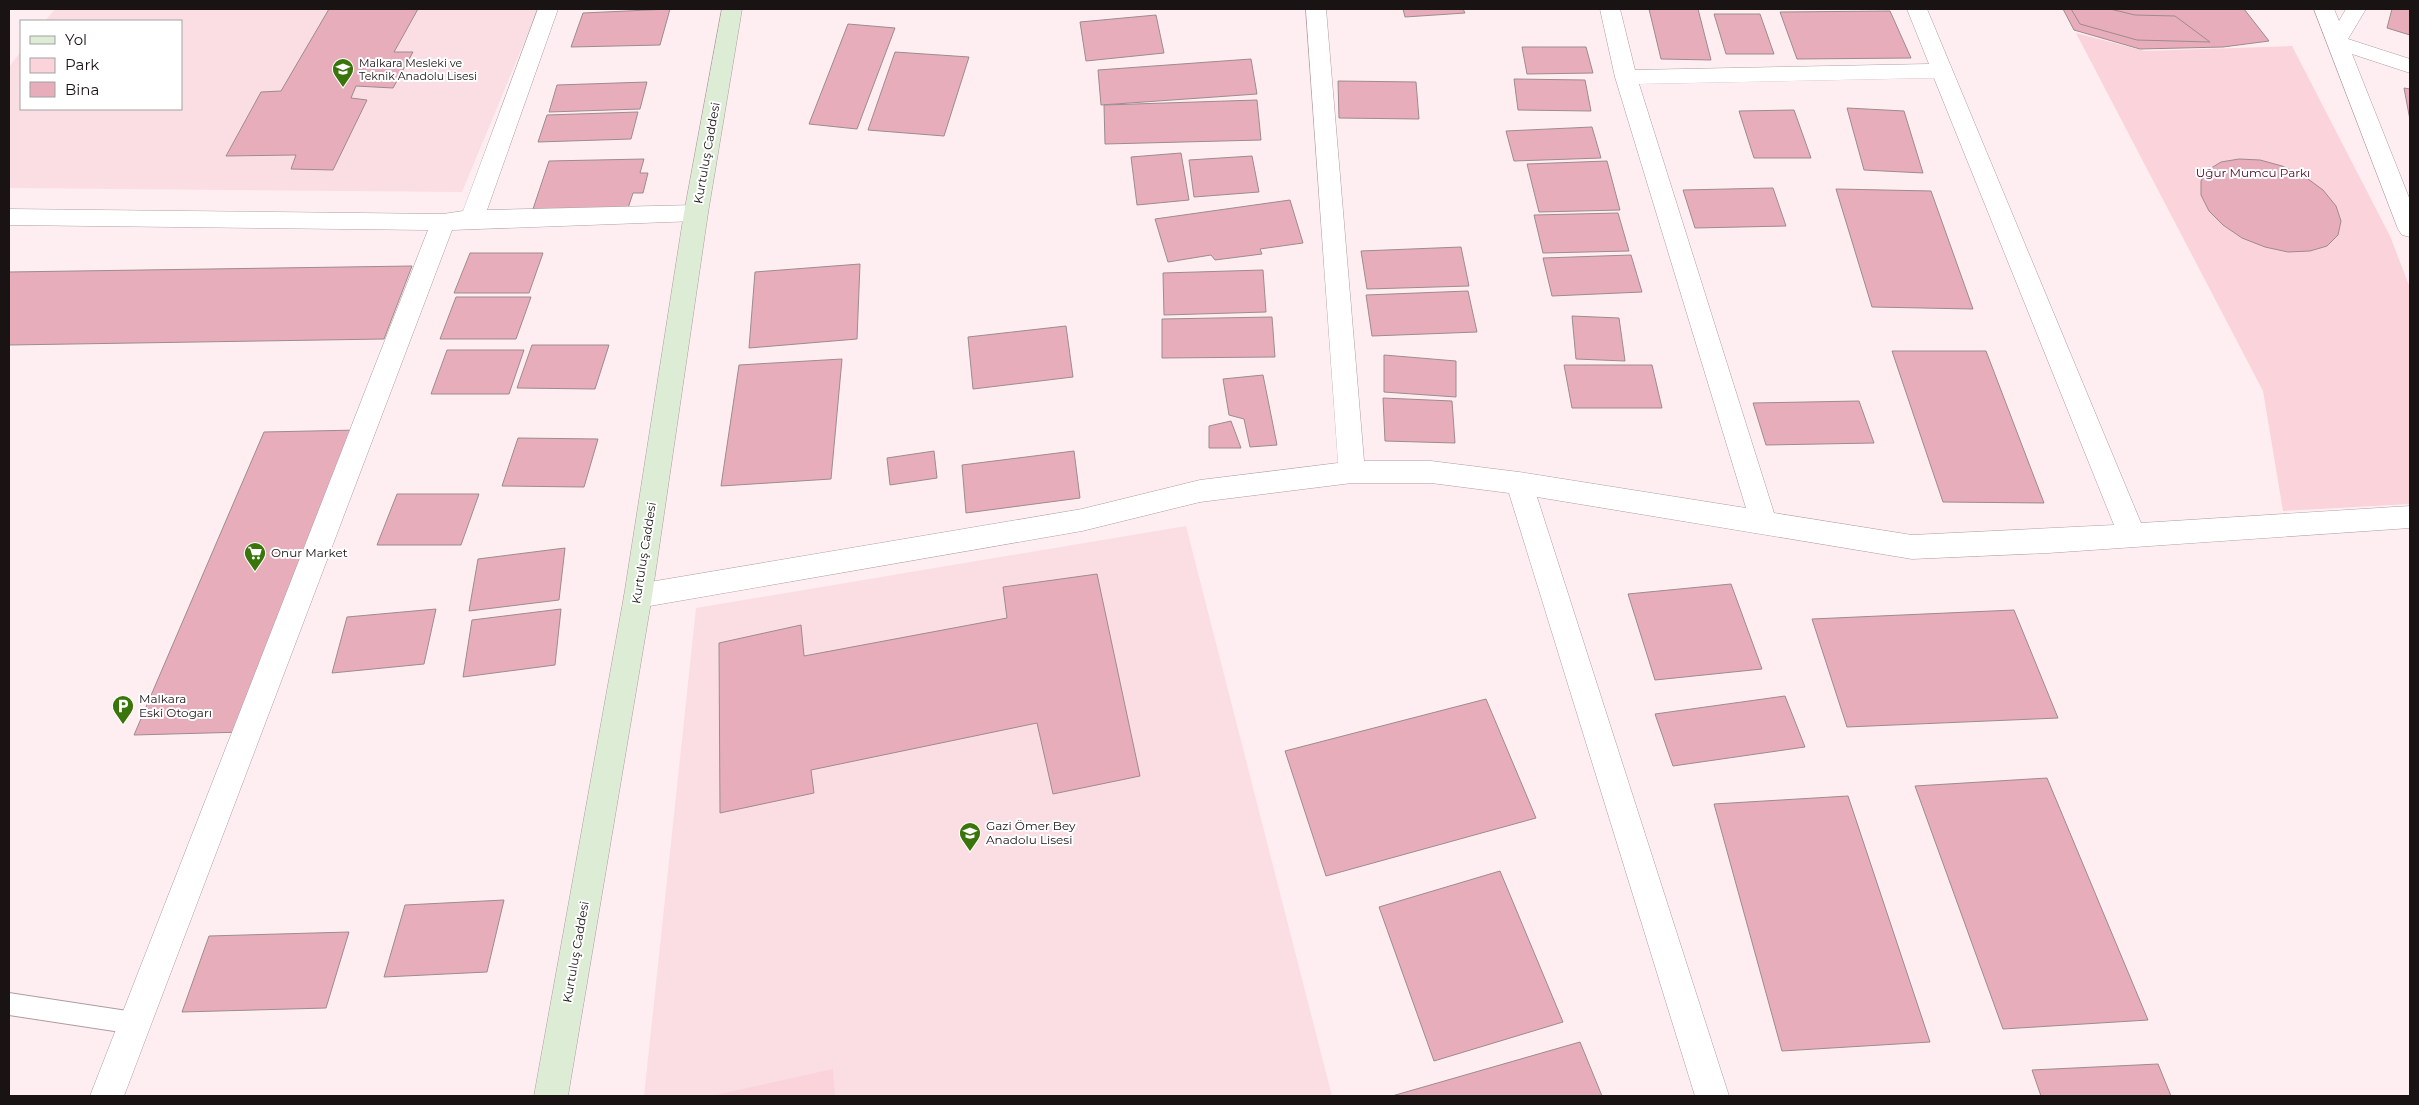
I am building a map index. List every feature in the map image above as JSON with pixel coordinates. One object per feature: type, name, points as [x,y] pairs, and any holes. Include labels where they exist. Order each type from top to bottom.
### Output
[{"type":"street","points":[[472,218],[548,9]]},
{"type":"street","name":"Kurtuluş Caddesi","points":[[551,1096],[638,596],[696,213],[732,9]]},
{"type":"street","points":[[1316,9],[1352,472]]},
{"type":"street","points":[[1610,9],[1626,77],[1764,524]]},
{"type":"street","points":[[1917,9],[2132,536]]},
{"type":"street","points":[[2324,9],[2410,229]]},
{"type":"street","points":[[2336,42],[2356,9]]},
{"type":"street","points":[[2336,42],[2410,66]]},
{"type":"street","points":[[1626,77],[1942,71]]},
{"type":"street","points":[[9,217],[443,222],[472,218],[696,213]]},
{"type":"street","points":[[107,1096],[443,222]]},
{"type":"street","points":[[638,596],[1082,520],[1200,491],[1352,472],[1431,472],[1519,483],[1912,547],[2132,536],[2410,517]]},
{"type":"street","points":[[1519,483],[1712,1096]]},
{"type":"lane","points":[[9,1004],[134,1023]]},
{"type":"shaded area","name":"Malkara Mesleki ve Teknik Anadolu Lisesi","points":[[55,9],[538,9],[462,192],[9,188],[9,67],[20,52],[20,110],[182,110],[182,20],[46,20]]},
{"type":"shaded area","name":"Gazi Ömer Bey Anadolu Lisesi","points":[[1186,526],[1332,1096],[644,1096],[696,608]]},
{"type":"green space","name":"Uğur Mumcu Parkı","points":[[2076,33],[2145,51],[2292,46],[2390,236],[2410,288],[2410,504],[2283,511],[2263,391]]},
{"type":"green space","points":[[833,1069],[835,1096],[711,1096]]},
{"type":"building","points":[[329,9],[418,9],[394,52],[413,52],[393,88],[356,86],[351,98],[367,100],[333,170],[291,169],[296,155],[226,156],[261,92],[281,91]]},
{"type":"building","points":[[670,9],[660,45],[571,47],[583,13]]},
{"type":"building","points":[[1403,9],[1463,9],[1465,13],[1405,17]]},
{"type":"building","points":[[1649,9],[1698,9],[1711,60],[1661,59]]},
{"type":"building","points":[[2063,9],[2244,9],[2269,41],[2223,47],[2140,49],[2074,30]]},
{"type":"building","points":[[2071,9],[2110,9],[2135,15],[2175,16],[2210,42],[2137,40],[2080,24]]},
{"type":"building","points":[[2392,9],[2410,9],[2410,35],[2387,28]]},
{"type":"building","points":[[1890,11],[1911,58],[1797,59],[1780,12]]},
{"type":"building","points":[[1714,14],[1760,14],[1774,54],[1726,54]]},
{"type":"building","points":[[1156,15],[1164,53],[1086,61],[1080,22]]},
{"type":"building","points":[[848,24],[895,28],[857,129],[809,124]]},
{"type":"building","points":[[1522,47],[1586,47],[1593,73],[1527,74]]},
{"type":"building","points":[[895,52],[969,57],[944,136],[868,130]]},
{"type":"building","points":[[1251,59],[1257,94],[1101,105],[1098,70]]},
{"type":"building","points":[[1514,79],[1585,80],[1591,111],[1518,110]]},
{"type":"building","points":[[1338,81],[1416,82],[1419,119],[1339,118]]},
{"type":"building","points":[[647,82],[640,109],[549,112],[557,85]]},
{"type":"building","points":[[2404,88],[2410,89],[2410,120]]},
{"type":"building","points":[[1257,100],[1261,140],[1105,144],[1104,105]]},
{"type":"building","points":[[1847,108],[1904,111],[1923,173],[1864,170]]},
{"type":"building","points":[[1794,110],[1811,158],[1754,158],[1739,111]]},
{"type":"building","points":[[638,112],[631,139],[538,142],[547,115]]},
{"type":"building","points":[[1592,127],[1601,158],[1514,161],[1506,131]]},
{"type":"building","points":[[1181,153],[1189,200],[1137,205],[1131,157]]},
{"type":"building","points":[[1252,156],[1259,192],[1194,197],[1189,160]]},
{"type":"building","points":[[644,159],[640,173],[648,173],[643,193],[633,193],[628,208],[533,209],[549,161]]},
{"type":"building","points":[[2239,159],[2260,160],[2282,166],[2304,176],[2323,190],[2336,206],[2341,221],[2338,235],[2327,246],[2310,251],[2288,252],[2265,247],[2242,238],[2223,225],[2209,211],[2201,195],[2201,181],[2208,170],[2221,162]]},
{"type":"building","points":[[1607,161],[1620,210],[1539,212],[1527,164]]},
{"type":"building","points":[[1773,188],[1786,226],[1695,228],[1683,190]]},
{"type":"building","points":[[1836,189],[1931,191],[1973,309],[1872,307]]},
{"type":"building","points":[[1290,200],[1303,243],[1260,249],[1262,254],[1215,260],[1211,255],[1168,262],[1155,219]]},
{"type":"building","points":[[1618,213],[1629,251],[1543,253],[1534,215]]},
{"type":"building","points":[[1461,247],[1469,286],[1367,289],[1361,251]]},
{"type":"building","points":[[470,253],[543,253],[529,293],[454,293]]},
{"type":"building","points":[[1631,255],[1642,292],[1552,296],[1543,258]]},
{"type":"building","points":[[860,264],[857,339],[749,348],[755,272]]},
{"type":"building","points":[[412,266],[384,339],[9,345],[9,272]]},
{"type":"building","points":[[1263,270],[1266,312],[1164,315],[1163,273]]},
{"type":"building","points":[[1468,291],[1477,332],[1372,336],[1366,295]]},
{"type":"building","points":[[456,297],[531,297],[516,339],[440,339]]},
{"type":"building","points":[[1572,316],[1619,318],[1625,361],[1576,359]]},
{"type":"building","points":[[1272,317],[1275,357],[1162,358],[1162,319]]},
{"type":"building","points":[[1066,326],[1073,377],[973,389],[968,337]]},
{"type":"building","points":[[532,345],[609,345],[595,389],[517,388]]},
{"type":"building","points":[[447,350],[524,350],[509,394],[431,394]]},
{"type":"building","points":[[1892,351],[1986,351],[2044,503],[1943,502]]},
{"type":"building","points":[[1384,355],[1456,361],[1456,397],[1384,392]]},
{"type":"building","points":[[842,359],[831,479],[721,486],[739,365]]},
{"type":"building","points":[[1564,365],[1652,365],[1662,408],[1572,408]]},
{"type":"building","points":[[1263,375],[1277,445],[1250,447],[1244,419],[1229,415],[1223,379]]},
{"type":"building","points":[[1383,398],[1452,401],[1455,443],[1385,441]]},
{"type":"building","points":[[1859,401],[1874,443],[1766,445],[1753,403]]},
{"type":"building","points":[[1231,421],[1241,448],[1209,448],[1209,426]]},
{"type":"building","points":[[359,430],[244,732],[134,735],[264,432]]},
{"type":"building","points":[[518,438],[598,439],[584,487],[502,486]]},
{"type":"building","points":[[934,451],[937,478],[890,485],[887,458]]},
{"type":"building","points":[[1074,451],[1080,498],[966,513],[962,465]]},
{"type":"building","points":[[397,494],[479,494],[461,545],[377,545]]},
{"type":"building","points":[[565,548],[559,600],[469,611],[478,559]]},
{"type":"building","points":[[1097,574],[1140,776],[1053,794],[1037,723],[811,770],[814,793],[720,813],[719,643],[801,625],[804,656],[1007,618],[1003,587]]},
{"type":"building","points":[[1731,584],[1762,669],[1655,680],[1628,594]]},
{"type":"building","points":[[436,609],[424,664],[332,673],[347,617]]},
{"type":"building","points":[[561,609],[555,665],[463,677],[472,620]]},
{"type":"building","points":[[2014,610],[2058,718],[1847,727],[1812,619]]},
{"type":"building","points":[[1785,696],[1805,747],[1673,766],[1655,714]]},
{"type":"building","points":[[1486,699],[1536,818],[1326,876],[1285,751]]},
{"type":"building","points":[[2047,778],[2148,1020],[2003,1029],[1915,786]]},
{"type":"building","points":[[1848,796],[1930,1042],[1782,1051],[1714,804]]},
{"type":"building","points":[[1500,871],[1563,1022],[1434,1061],[1379,907]]},
{"type":"building","points":[[504,900],[487,972],[384,977],[405,905]]},
{"type":"building","points":[[349,932],[326,1008],[182,1012],[209,936]]},
{"type":"building","points":[[1580,1042],[1602,1096],[1392,1096]]},
{"type":"building","points":[[2158,1064],[2171,1096],[2041,1096],[2032,1070]]},
{"type":"place","name":"Malkara Mesleki ve Teknik Anadolu Lisesi","points":[[343,88]]},
{"type":"place","name":"Onur Market","points":[[255,572]]},
{"type":"place","name":"Malkara Eski Otogarı","points":[[123,725]]},
{"type":"place","name":"Gazi Ömer Bey Anadolu Lisesi","points":[[970,852]]}]
